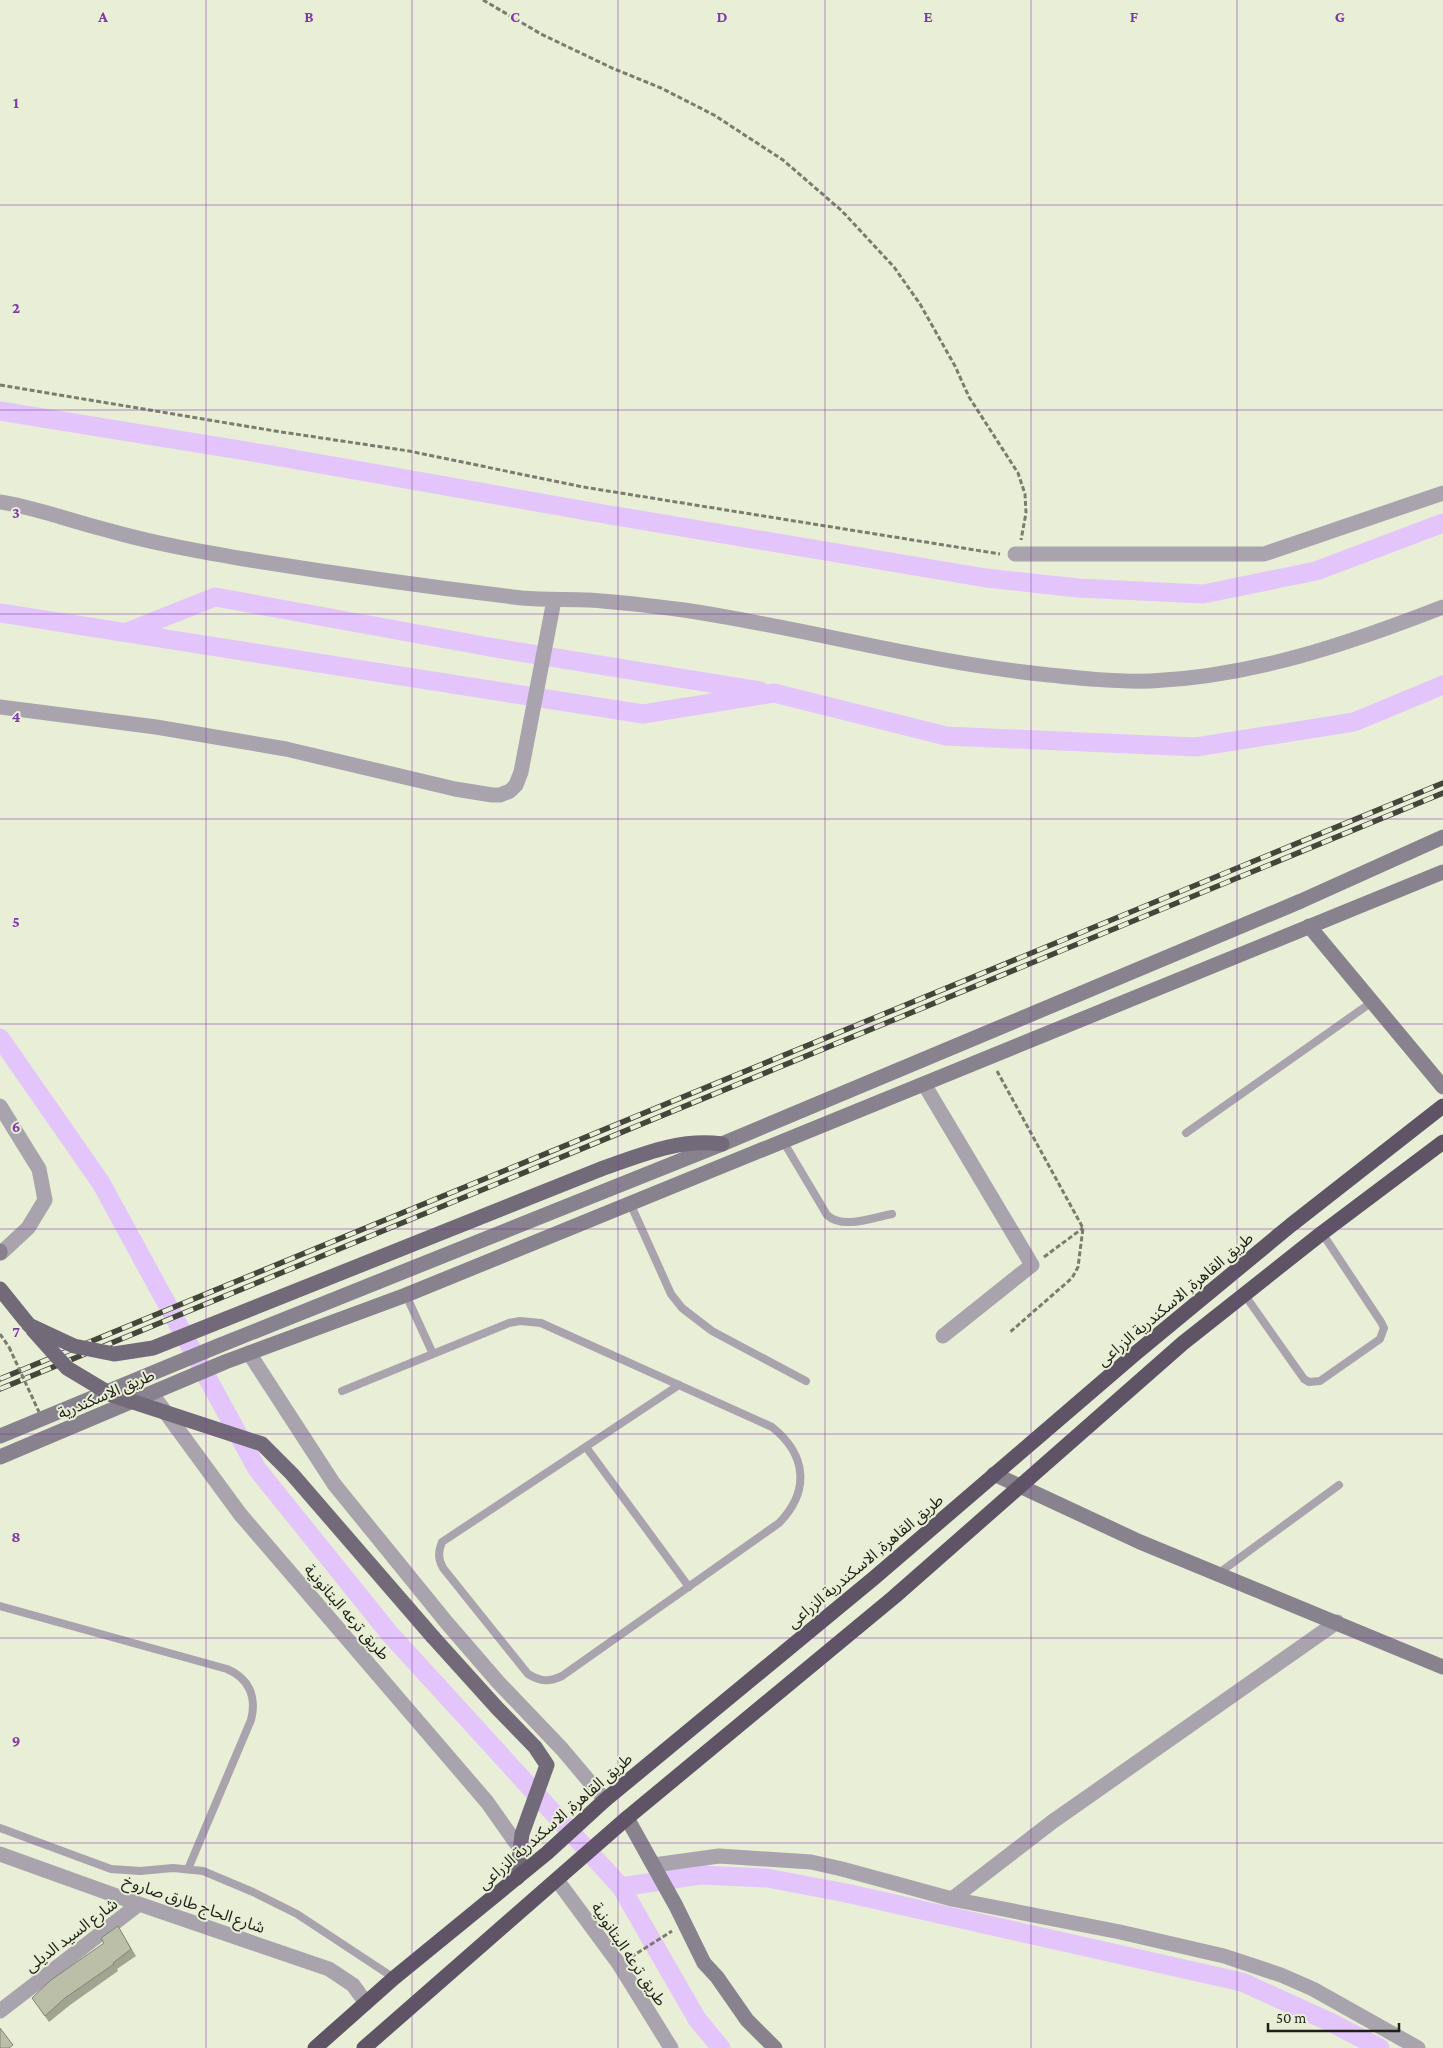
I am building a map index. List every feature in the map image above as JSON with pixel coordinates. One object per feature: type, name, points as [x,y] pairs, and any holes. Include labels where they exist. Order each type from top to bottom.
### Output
[{"type":"highway","name":"طريق القاهرة, الاسكندرية الزراعى","points":[[315,2048],[394,1978],[547,1853],[602,1804],[874,1578],[994,1474],[1291,1225],[1443,1106]]},
{"type":"highway","points":[[364,2048],[627,1818],[894,1597],[1184,1343],[1322,1233],[1443,1142]]},
{"type":"main road","name":"طريق الاسكندرية","points":[[0,1436],[218,1346],[722,1144],[1301,901],[1443,837]]},
{"type":"main road","name":"طريق الاسكندرية","points":[[0,1457],[225,1362],[406,1294],[1443,872]]},
{"type":"main road","points":[[1309,926],[1443,1087]]},
{"type":"main road","points":[[29,1325],[74,1346],[114,1354],[153,1348],[601,1169],[672,1145],[697,1142],[722,1144]]},
{"type":"main road","points":[[0,1289],[67,1368],[112,1395],[262,1444],[292,1474],[498,1709],[535,1746],[547,1765],[522,1834],[517,1878]]},
{"type":"main road","points":[[994,1474],[1020,1488],[1140,1542],[1443,1667]]},
{"type":"main road","points":[[627,1818],[676,1906],[683,1924],[704,1963],[717,1977],[747,2020],[775,2048]]},
{"type":"street","points":[[1015,554],[1264,554],[1443,493]]},
{"type":"street","points":[[0,502],[40,510],[109,531],[209,553],[340,574],[523,598],[586,600],[683,610],[992,669],[1086,679],[1148,681],[1221,674],[1280,662],[1336,647],[1443,607]]},
{"type":"street","points":[[0,707],[156,727],[286,749],[455,789],[500,795],[510,791],[516,785],[521,772],[547,627],[554,600]]},
{"type":"street","points":[[924,1084],[1032,1265],[943,1336]]},
{"type":"street","points":[[0,1106],[39,1169],[45,1200],[28,1228],[0,1252]]},
{"type":"street","points":[[249,1353],[334,1484],[479,1660],[562,1749],[602,1804]]},
{"type":"street","name":"طريق ترعه البتانونية","points":[[152,1394],[240,1514],[487,1802],[521,1850]]},
{"type":"street","points":[[952,1899],[1052,1822],[1337,1622]]},
{"type":"street","name":"شارع الحاج طارق صاروخ","points":[[0,1854],[329,1969],[353,1985],[366,2002]]},
{"type":"street","points":[[657,1871],[719,1856],[811,1862],[952,1899],[1120,1932],[1224,1956],[1281,1975],[1313,1989],[1418,2048]]},
{"type":"street","name":"طريق ترعه البتانونية","points":[[557,1880],[619,1964],[671,2048]]},
{"type":"street","name":"شارع السيد الديلى","points":[[0,2011],[139,1904]]},
{"type":"lane","points":[[1186,1133],[1372,1002]]},
{"type":"lane","points":[[783,1141],[827,1215],[832,1219],[846,1222],[892,1214]]},
{"type":"lane","points":[[630,1203],[670,1294],[682,1308],[712,1331],[806,1381]]},
{"type":"lane","points":[[1244,1294],[1304,1379],[1309,1382],[1320,1381],[1380,1339],[1384,1328],[1382,1322],[1322,1233]]},
{"type":"lane","points":[[406,1294],[433,1354]]},
{"type":"lane","points":[[342,1391],[510,1323],[530,1321],[541,1323],[679,1385],[772,1427],[785,1437],[794,1450],[800,1465],[801,1481],[797,1497],[790,1512],[779,1523],[690,1586],[562,1676],[551,1681],[539,1681],[528,1674],[443,1568],[439,1561],[438,1551],[442,1542],[679,1385]]},
{"type":"lane","points":[[586,1447],[690,1586]]},
{"type":"lane","points":[[1219,1574],[1339,1485]]},
{"type":"lane","points":[[0,1606],[227,1668],[235,1672],[247,1684],[253,1701],[251,1720],[188,1869]]},
{"type":"lane","points":[[0,1828],[112,1869],[134,1871],[173,1868],[202,1871],[253,1892],[297,1914],[394,1978]]},
{"type":"path","points":[[0,385],[275,431],[409,451],[583,487],[1007,555],[1015,554],[1020,547],[1026,513],[1025,494],[1018,473],[969,397],[955,366],[920,304],[894,267],[842,211],[783,160],[714,115],[661,88],[612,68],[542,34],[483,0]]},
{"type":"path","points":[[989,1057],[1084,1228],[1078,1267],[1072,1278],[1009,1333]]},
{"type":"path","points":[[1032,1265],[1084,1228]]},
{"type":"path","points":[[0,1334],[9,1347],[39,1412]]},
{"type":"path","points":[[619,1964],[683,1924]]},
{"type":"building","points":[[118,1926],[131,1949],[114,1964],[65,1998],[45,2016],[32,1998],[51,1980],[104,1943],[101,1938]]},
{"type":"building","points":[[0,2028],[13,2045],[9,2048],[0,2048]]},
{"type":"waterway","points":[[0,411],[270,455],[604,514],[986,578],[1078,588],[1203,594],[1316,571],[1443,523]]},
{"type":"waterway","points":[[127,632],[215,597],[495,648],[760,691]]},
{"type":"waterway","points":[[0,613],[643,714],[774,693],[946,736],[1196,747],[1354,722],[1443,685]]},
{"type":"waterway","points":[[0,1038],[101,1183],[257,1469],[390,1634],[621,1887],[697,2019],[721,2048]]},
{"type":"waterway","points":[[621,1887],[700,1875],[767,1878],[846,1893],[1242,1982],[1332,2023],[1380,2048]]},
{"type":"railway","points":[[0,1379],[1443,783]]},
{"type":"railway","points":[[0,1389],[1443,793]]}]
